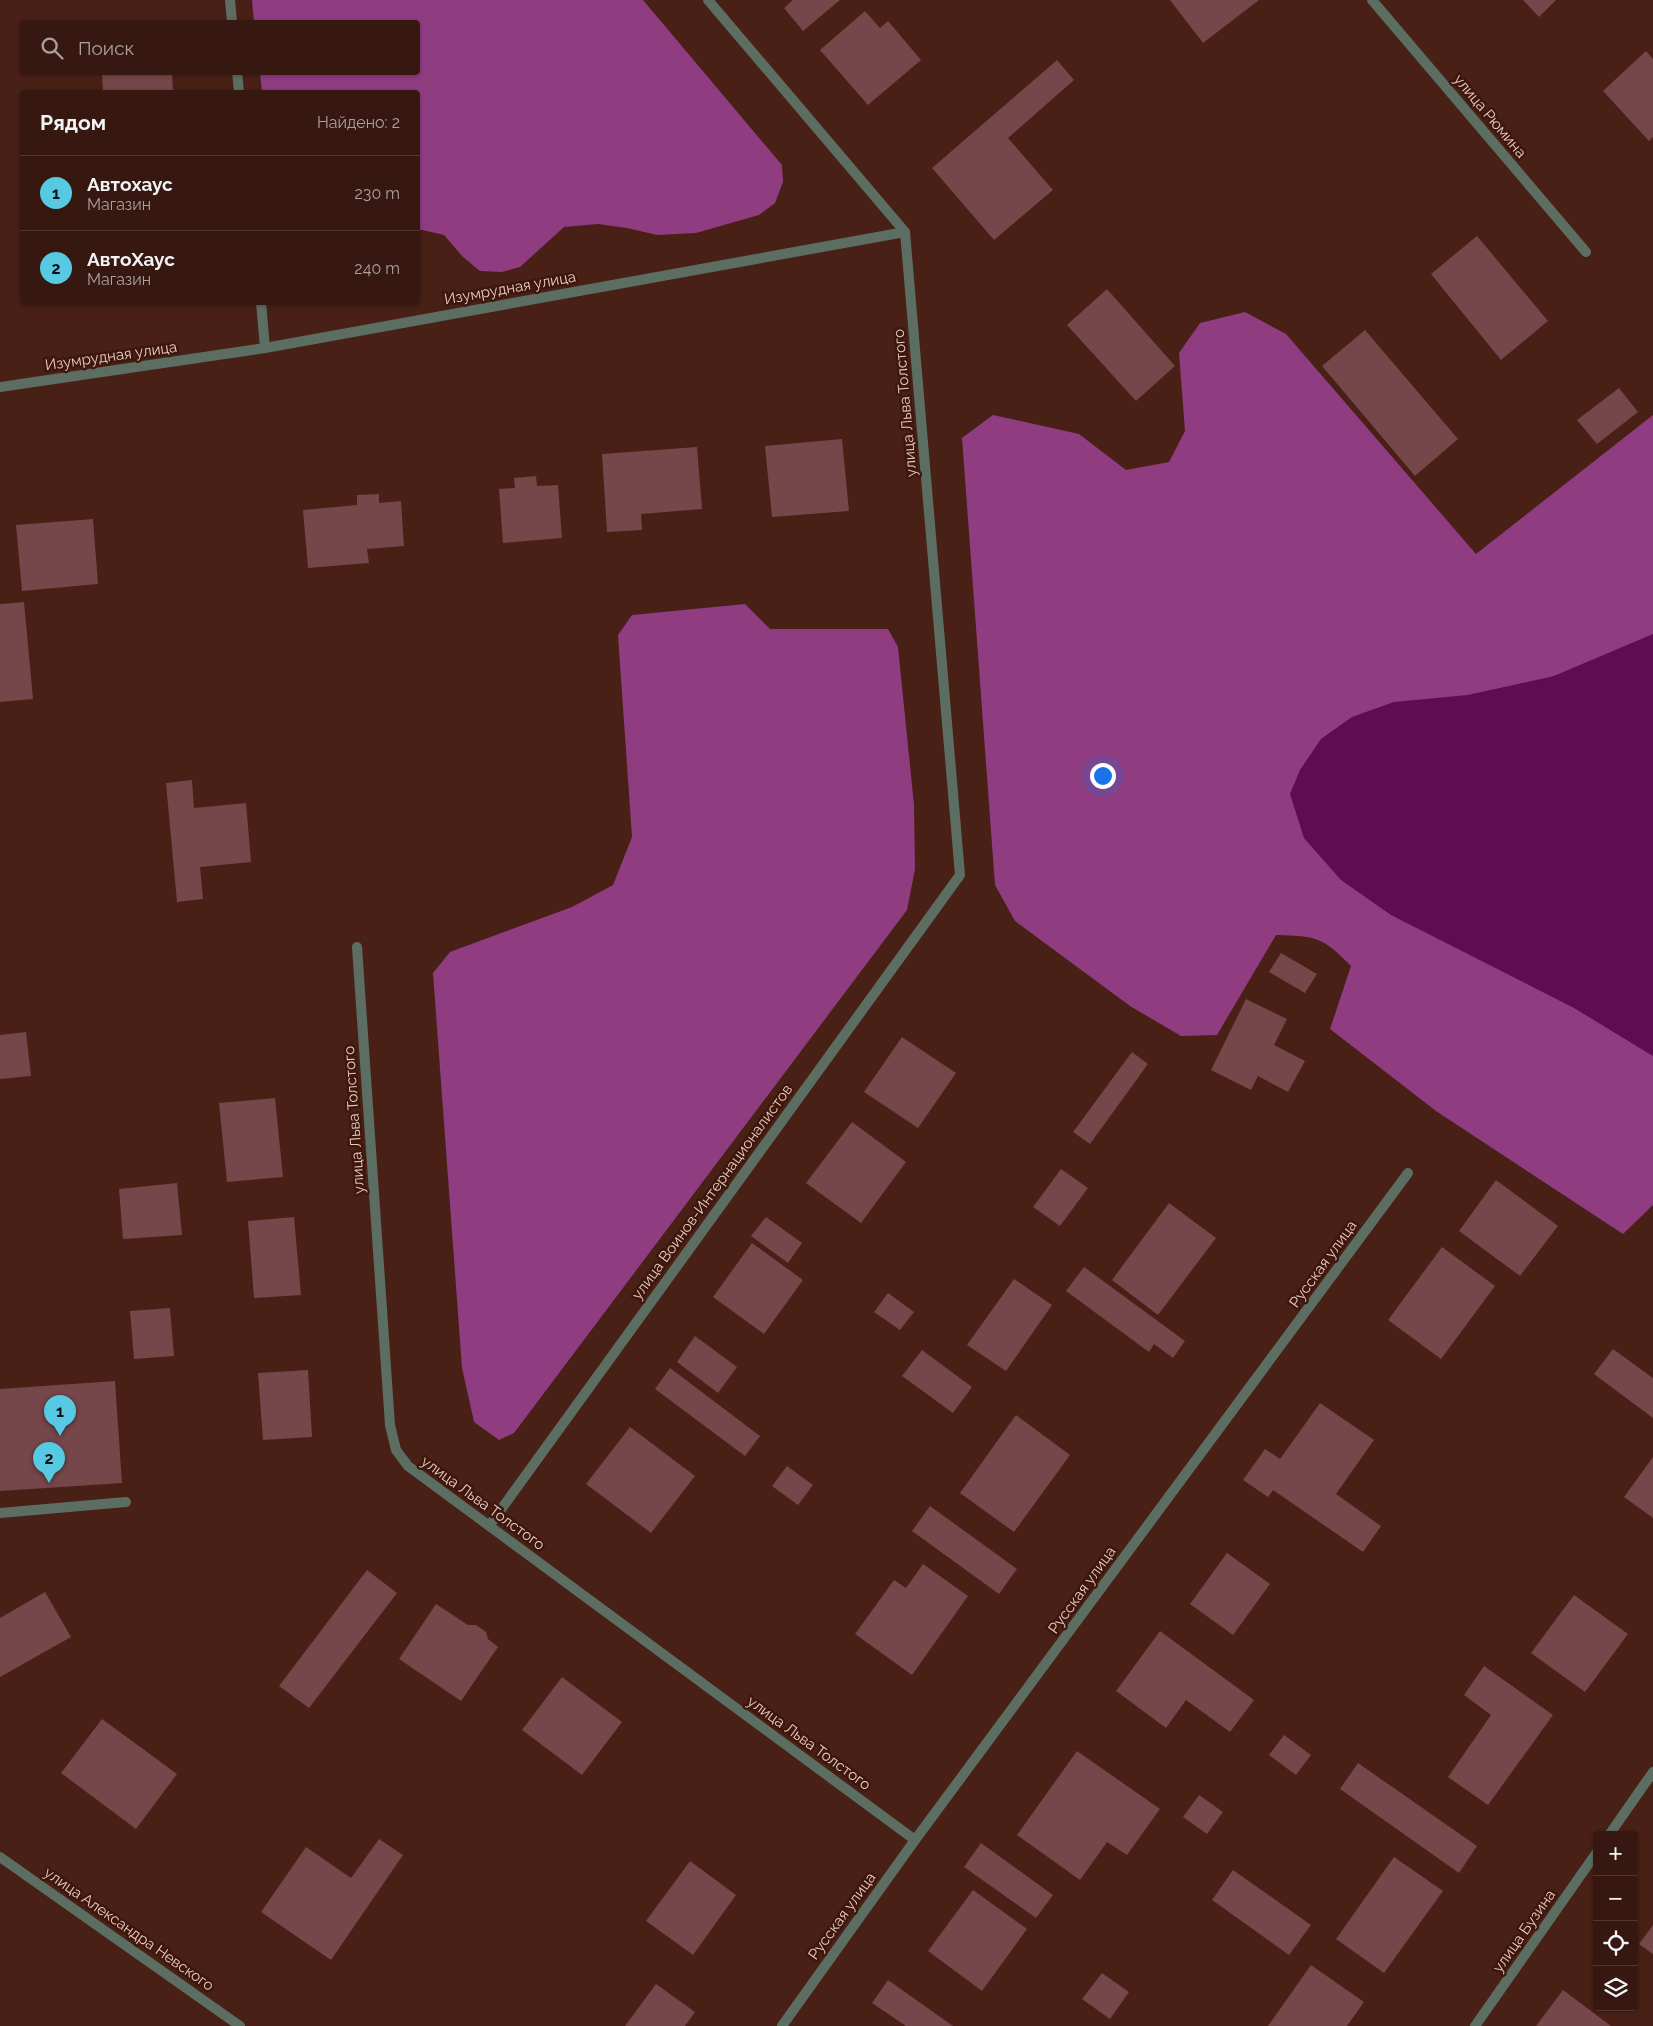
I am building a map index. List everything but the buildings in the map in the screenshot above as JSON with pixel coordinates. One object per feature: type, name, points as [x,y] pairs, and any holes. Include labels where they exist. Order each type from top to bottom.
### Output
[{"type":"street","points":[[230,0],[232,20]]},
{"type":"street","points":[[708,0],[906,232]]},
{"type":"street","name":"улица Рюмина","points":[[1372,0],[1586,252]]},
{"type":"street","points":[[237,75],[239,90]]},
{"type":"street","name":"Изумрудная улица","points":[[0,387],[265,348],[906,232]]},
{"type":"street","name":"улица Льва Толстого","points":[[906,232],[960,875]]},
{"type":"street","points":[[260,305],[265,348]]},
{"type":"street","name":"улица Воинов-Интернационалистов","points":[[489,1526],[960,875]]},
{"type":"street","name":"улица Льва Толстого","points":[[357,947],[390,1425],[396,1450],[408,1466],[915,1840]]},
{"type":"street","name":"Русская улица","points":[[782,2026],[915,1840],[1408,1173]]},
{"type":"street","points":[[0,1513],[126,1502]]},
{"type":"street","points":[[1612,1831],[1653,1772]]},
{"type":"street","name":"улица Александра Невского","points":[[0,1857],[240,2026]]},
{"type":"street","name":"улица Бузина","points":[[1475,2026],[1593,1858]]},
{"type":"shaded area","points":[[252,0],[643,0],[782,165],[783,182],[775,203],[759,215],[696,233],[657,235],[598,224],[564,227],[520,267],[502,272],[480,271],[463,257],[444,235],[420,229],[420,90],[262,90],[260,75],[420,75],[420,20],[254,20]]},
{"type":"shaded area","points":[[1245,312],[1286,334],[1476,554],[1653,415],[1653,634],[1554,676],[1468,695],[1394,702],[1352,717],[1321,739],[1300,770],[1290,794],[1304,838],[1341,880],[1391,915],[1574,1008],[1653,1056],[1653,1205],[1623,1234],[1436,1111],[1330,1029],[1351,966],[1326,944],[1301,936],[1276,935],[1217,1035],[1181,1036],[1130,1006],[1015,921],[995,885],[962,438],[993,415],[1079,434],[1126,470],[1169,462],[1185,431],[1179,353],[1200,323]]},
{"type":"shaded area","points":[[745,604],[770,629],[888,629],[898,647],[914,805],[915,869],[907,910],[514,1433],[499,1440],[474,1422],[462,1368],[433,973],[450,952],[572,907],[613,885],[632,837],[618,635],[632,615]]},
{"type":"shaded area","points":[[1653,634],[1653,1056],[1574,1008],[1391,915],[1341,880],[1304,838],[1290,794],[1300,770],[1321,739],[1352,717],[1394,702],[1468,695],[1554,676]]},
{"type":"place","name":"Автохаус","points":[[60,1436]]},
{"type":"place","name":"АвтоХаус","points":[[49,1483]]}]
